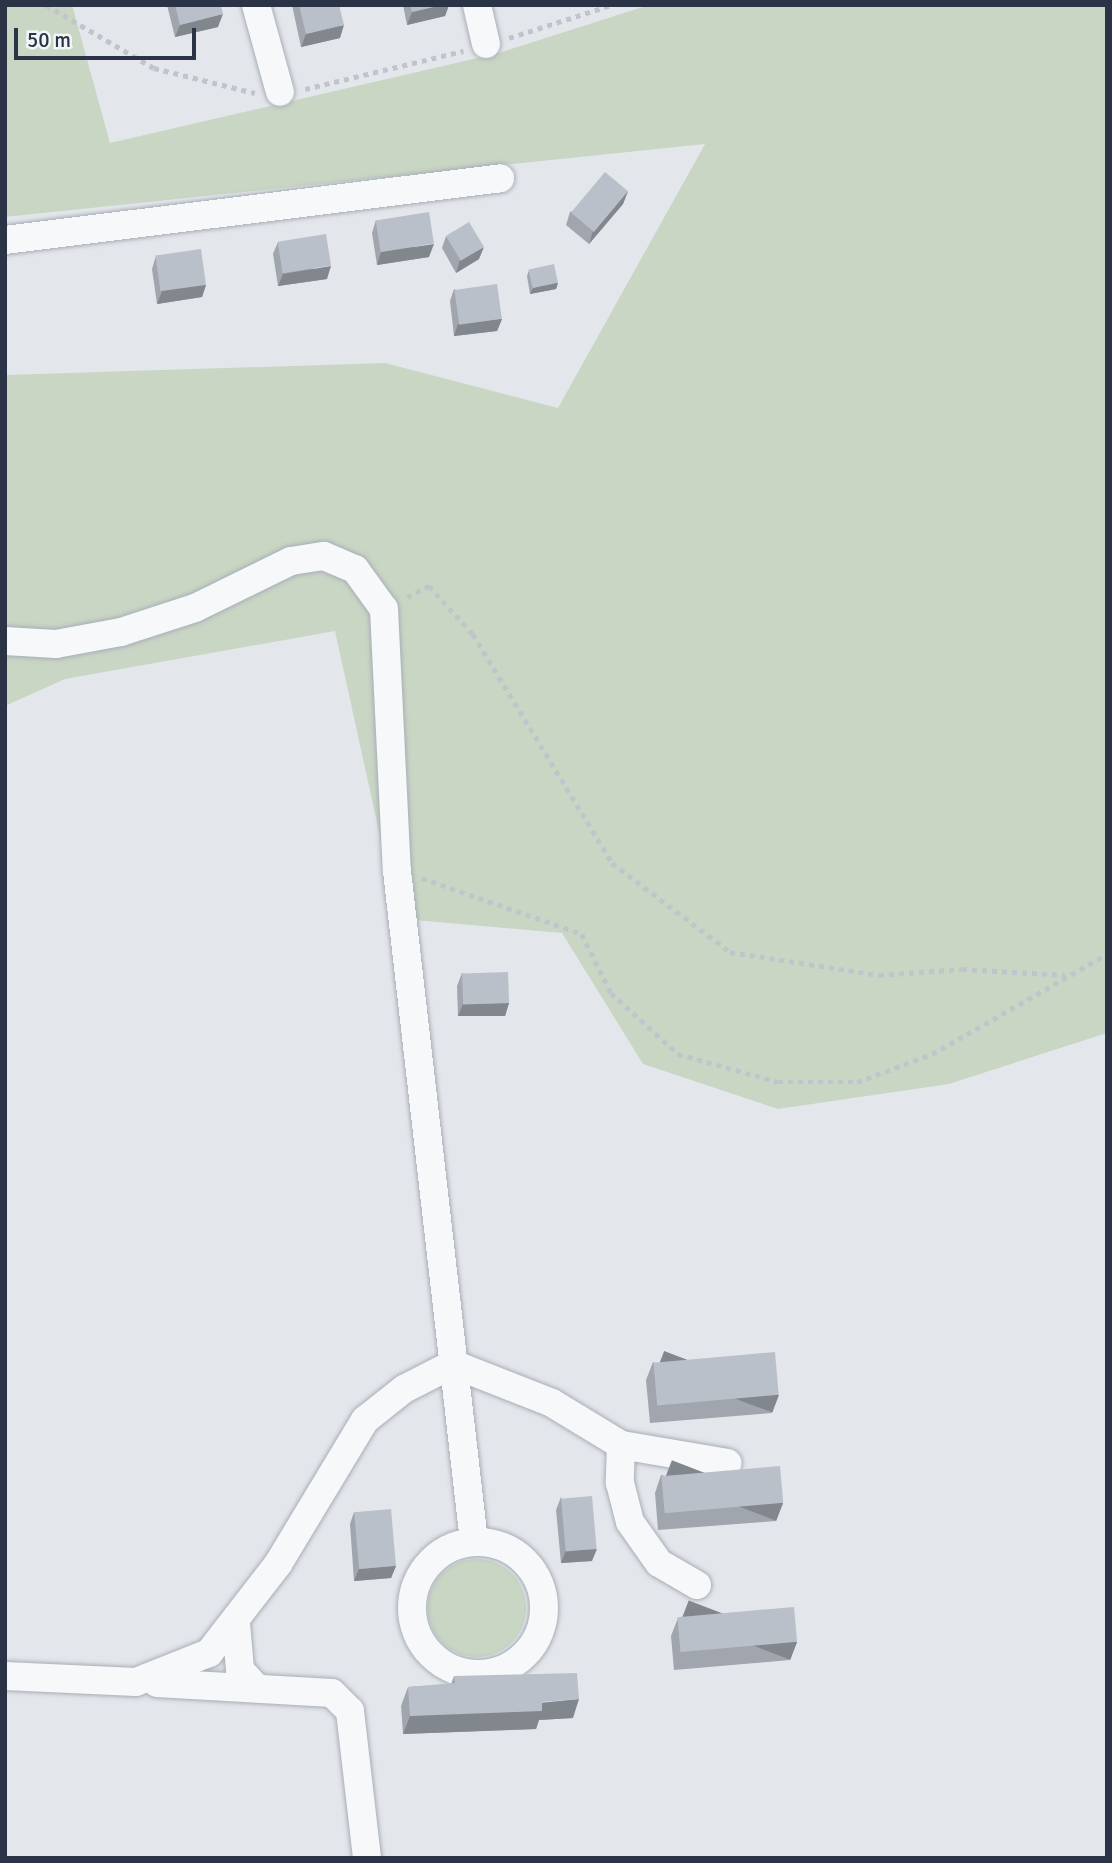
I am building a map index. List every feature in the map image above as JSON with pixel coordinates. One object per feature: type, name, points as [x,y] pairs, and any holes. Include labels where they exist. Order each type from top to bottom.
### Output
[{"type":"street","points":[[256,5],[279,92]]},
{"type":"street","points":[[477,5],[486,44]]},
{"type":"street","points":[[5,240],[499,178]]},
{"type":"street","points":[[5,641],[55,644],[121,632],[195,608],[290,562],[324,556],[355,569],[384,609],[397,871],[474,1542]]},
{"type":"street","points":[[136,1682],[209,1653],[236,1623],[365,1420],[404,1389],[453,1364],[552,1403],[621,1445],[727,1463]]},
{"type":"street","points":[[621,1445],[620,1483],[630,1522],[659,1563],[697,1585]]},
{"type":"street","points":[[474,1542],[501,1546],[523,1560],[539,1581],[545,1606],[541,1632],[527,1653],[506,1669],[481,1675],[433,1657],[418,1636],[412,1611],[416,1585],[430,1563],[474,1542]]},
{"type":"street","points":[[236,1623],[240,1670],[257,1687]]},
{"type":"street","points":[[5,1676],[332,1693],[350,1711],[367,1858]]},
{"type":"path","points":[[46,5],[154,68],[226,90],[279,92],[358,79],[486,44],[611,5]]},
{"type":"path","points":[[384,609],[429,586],[473,634],[612,863],[730,952],[879,975],[962,969],[1065,975]]},
{"type":"path","points":[[397,871],[498,900],[582,934],[611,993],[678,1054],[778,1082],[857,1082],[932,1054],[1065,975],[1107,954]]},
{"type":"green space","points":[[5,5],[72,5],[110,143],[499,53],[649,5],[1107,5],[1107,1033],[949,1084],[778,1109],[643,1064],[562,933],[415,920],[385,859],[335,631],[65,679],[5,706],[5,375],[385,363],[558,408],[705,144],[5,217]]},
{"type":"green space","points":[[477,1559],[496,1562],[512,1573],[523,1589],[526,1608],[523,1627],[512,1643],[496,1654],[477,1657],[458,1654],[442,1643],[431,1627],[428,1608],[431,1589],[442,1573],[458,1562]]},
{"type":"building","points":[[175,5],[221,5],[223,14],[180,25]]},
{"type":"building","points":[[299,5],[339,5],[344,25],[306,34]]},
{"type":"building","points":[[410,5],[442,5],[412,12]]},
{"type":"building","points":[[605,172],[628,191],[594,232],[571,213]]},
{"type":"building","points":[[429,212],[434,244],[381,252],[376,220]]},
{"type":"building","points":[[469,222],[484,247],[461,261],[446,236]]},
{"type":"building","points":[[326,234],[331,266],[283,273],[278,242]]},
{"type":"building","points":[[201,249],[206,285],[160,291],[155,255]]},
{"type":"building","points":[[554,264],[558,283],[533,288],[529,269]]},
{"type":"building","points":[[497,284],[502,319],[459,325],[454,290]]},
{"type":"building","points":[[508,972],[509,1003],[463,1005],[462,974]]},
{"type":"building","points":[[775,1352],[779,1395],[657,1405],[653,1363]]},
{"type":"building","points":[[780,1466],[783,1503],[665,1513],[661,1476]]},
{"type":"building","points":[[592,1496],[597,1549],[566,1552],[561,1499]]},
{"type":"building","points":[[391,1509],[396,1566],[359,1569],[354,1512]]},
{"type":"building","points":[[794,1607],[797,1642],[680,1652],[677,1617]]},
{"type":"building","points":[[577,1673],[579,1699],[542,1702],[542,1711],[410,1716],[408,1687],[455,1683],[454,1676]]}]
